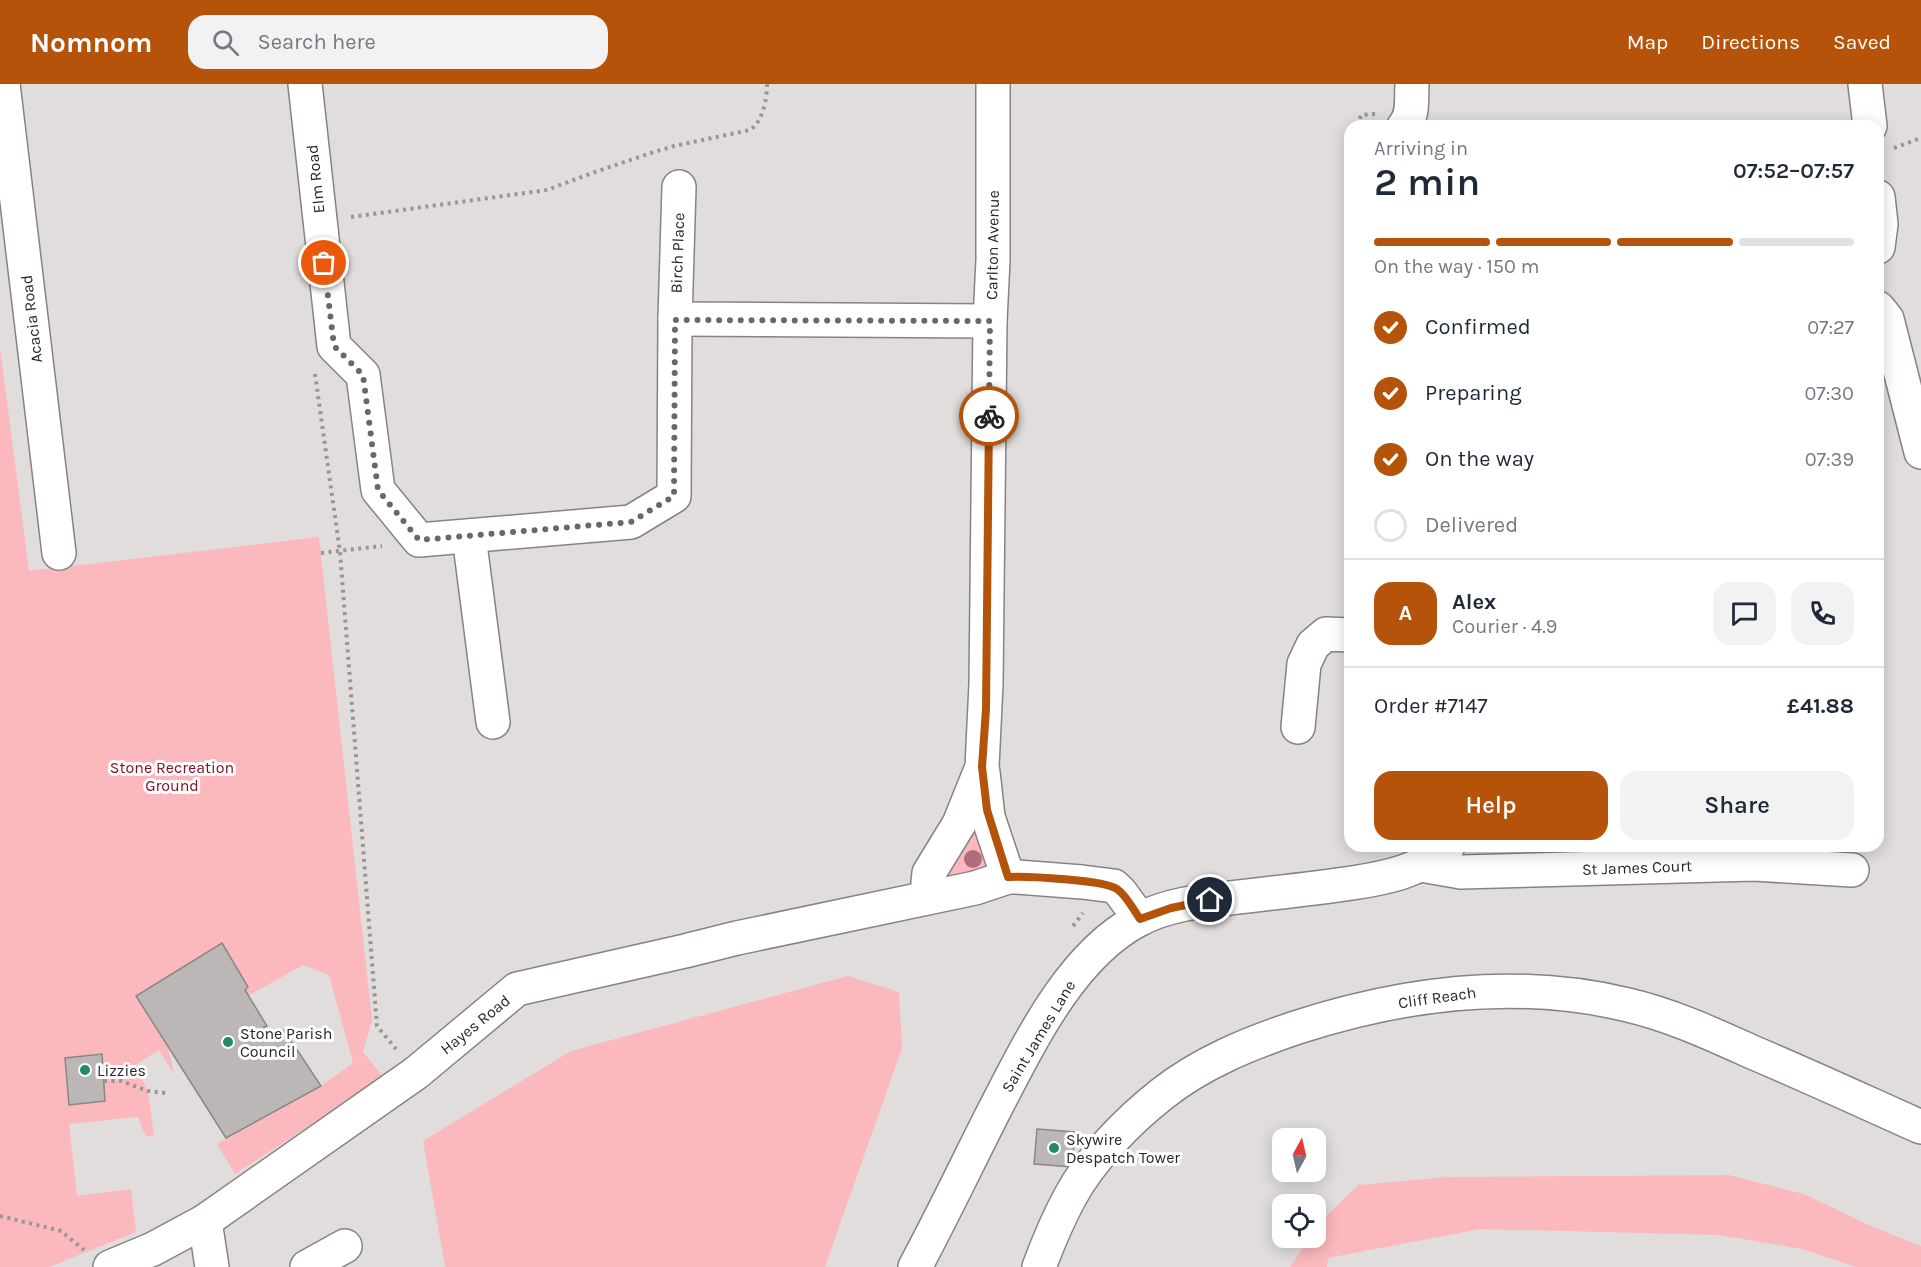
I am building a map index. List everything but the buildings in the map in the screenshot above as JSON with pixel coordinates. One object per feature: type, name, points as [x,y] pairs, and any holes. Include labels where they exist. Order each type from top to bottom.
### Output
[{"type":"street","name":"Acacia Road","points":[[3,84],[59,553]]},
{"type":"street","name":"Elm Road","points":[[305,84],[334,346]]},
{"type":"street","name":"Carlton Avenue","points":[[929,896],[929,873],[959,824],[982,767],[986,684],[990,321],[993,260],[993,84]]},
{"type":"street","points":[[1408,120],[1411,111],[1412,84]]},
{"type":"street","points":[[1865,84],[1874,120]]},
{"type":"street","name":"Birch Place","points":[[419,540],[631,522],[674,496],[675,320],[679,187]]},
{"type":"street","points":[[1884,315],[1887,319],[1921,452]]},
{"type":"street","points":[[675,320],[990,321]]},
{"type":"street","points":[[334,346],[363,375],[378,490],[419,540]]},
{"type":"street","points":[[469,536],[493,722]]},
{"type":"street","points":[[1298,727],[1304,664],[1313,645],[1326,634],[1344,635]]},
{"type":"street","points":[[982,767],[987,810],[1008,877],[1072,880],[1114,886],[1140,919]]},
{"type":"street","name":"Saint James Lane","points":[[915,1267],[1016,1070],[1054,1002],[1094,954],[1127,926],[1140,919],[1185,904],[1386,878],[1421,865],[1440,852]]},
{"type":"street","name":"St James Court","points":[[1421,865],[1461,872],[1754,864],[1852,870]]},
{"type":"street","name":"Hayes Road","points":[[98,1259],[160,1246],[205,1221],[416,1073],[518,989],[737,938],[975,888],[1008,877]]},
{"type":"street","name":"Cliff Reach","points":[[1039,1267],[1071,1196],[1081,1180],[1136,1117],[1176,1083],[1234,1051],[1280,1033],[1349,1012],[1419,998],[1472,991],[1518,990],[1626,1005],[1704,1031],[1921,1127]]},
{"type":"street","points":[[205,1221],[212,1267]]},
{"type":"street","points":[[308,1267],[345,1246]]},
{"type":"path","points":[[320,221],[547,190],[667,148],[750,130],[758,121],[766,99],[767,84]]},
{"type":"path","points":[[1884,138],[1921,138]]},
{"type":"path","points":[[334,346],[314,366],[340,552],[377,1026]]},
{"type":"path","points":[[321,553],[419,540]]},
{"type":"path","points":[[372,1020],[416,1073]]},
{"type":"path","points":[[104,1081],[121,1081],[166,1093]]},
{"type":"path","points":[[0,1216],[61,1231],[98,1259]]},
{"type":"green space","name":"Stone Recreation Ground","points":[[0,347],[29,571],[319,537],[372,1020],[363,1052],[384,1078],[235,1174],[217,1144],[321,1086],[353,1063],[329,975],[303,965],[248,996],[245,990],[248,986],[222,943],[137,996],[168,1047],[174,1074],[159,1050],[135,1065],[148,1091],[154,1135],[146,1137],[138,1117],[69,1124],[77,1196],[131,1189],[136,1232],[49,1267],[0,1267]]},
{"type":"green space","points":[[979,813],[987,868],[948,882],[943,874]]},
{"type":"green space","points":[[848,976],[899,992],[902,1048],[825,1267],[445,1267],[423,1141],[571,1051]]},
{"type":"green space","points":[[1729,1175],[1804,1194],[1869,1225],[1921,1246],[1921,1267],[1856,1267],[1802,1249],[1719,1235],[1480,1229],[1328,1258],[1327,1267],[1290,1267],[1303,1248],[1326,1248],[1326,1216],[1358,1185],[1449,1177]]},
{"type":"way so far","points":[[324,263],[334,346],[363,375],[378,490],[419,540],[631,522],[674,496],[675,320],[990,321],[989,416]]},
{"type":"place","name":"Stone Parish Council","points":[[228,1042]]},
{"type":"place","name":"Lizzies","points":[[85,1070]]},
{"type":"place","name":"Skywire Despatch Tower","points":[[1054,1148]]},
{"type":"route","points":[[989,416],[986,709],[982,767],[987,810],[1008,877],[1114,886],[1140,919],[1185,904],[1210,900]]}]
